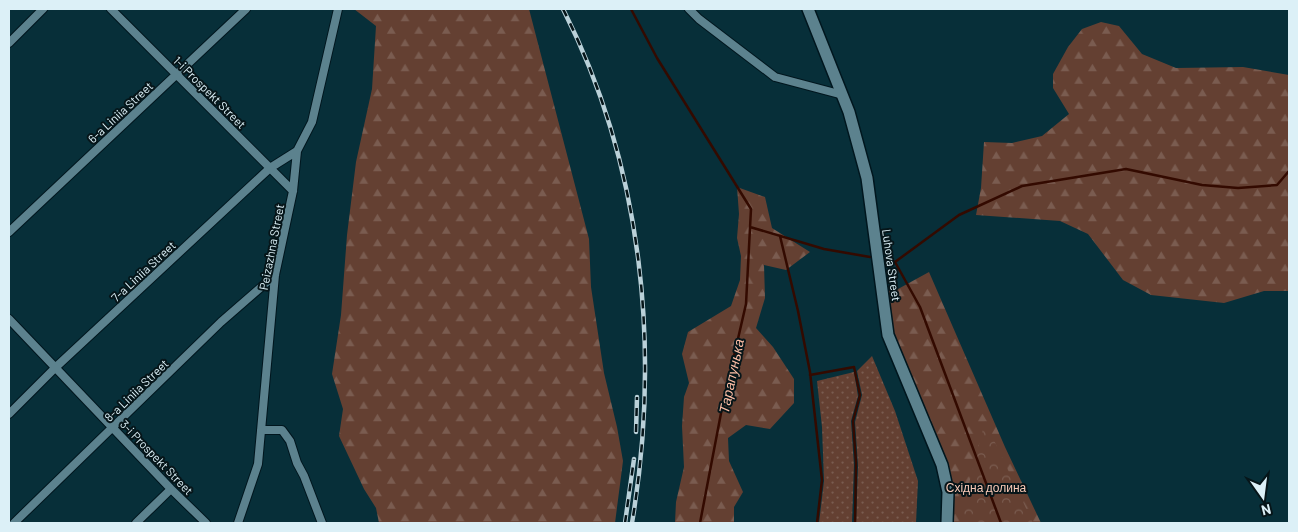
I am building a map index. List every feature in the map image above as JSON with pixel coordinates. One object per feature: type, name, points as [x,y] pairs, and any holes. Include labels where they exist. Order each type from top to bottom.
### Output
[{"type":"street","points":[[9,43],[43,9]]},
{"type":"street","name":"1-i Prospekt Street","points":[[112,9],[293,191]]},
{"type":"street","name":"6-a Liniia Street","points":[[9,232],[246,9]]},
{"type":"street","name":"Peizazhna Street","points":[[238,523],[258,464],[275,275],[293,191],[297,151],[312,122],[338,9]]},
{"type":"street","points":[[689,9],[699,19],[775,77],[842,95]]},
{"type":"street","name":"Luhova Street","points":[[808,9],[849,112],[867,178],[888,335],[942,465],[948,492],[947,523]]},
{"type":"street","name":"7-a Liniia Street","points":[[9,414],[56,367],[270,168],[297,151]]},
{"type":"street","name":"8-a Liniia Street","points":[[14,523],[221,322],[275,275]]},
{"type":"street","name":"3-i Prospekt Street","points":[[9,319],[171,489],[206,523]]},
{"type":"street","points":[[261,430],[282,430],[290,441],[297,464],[304,476],[322,523]]},
{"type":"street","points":[[136,523],[171,489]]},
{"type":"green space","points":[[354,9],[529,9],[589,239],[591,287],[604,373],[623,461],[615,523],[379,523],[376,508],[364,489],[339,436],[343,409],[332,374],[341,315],[347,235],[356,162],[372,89],[376,26]]},
{"type":"green space","points":[[1101,22],[1119,26],[1142,54],[1176,68],[1243,67],[1289,75],[1289,291],[1264,291],[1224,303],[1151,295],[1123,280],[1088,234],[1060,221],[976,215],[981,188],[984,142],[1012,143],[1042,136],[1069,114],[1053,88],[1053,74],[1068,47],[1082,29]]},
{"type":"green space","points":[[737,187],[765,197],[772,228],[810,252],[786,270],[764,265],[765,298],[756,328],[773,347],[794,379],[794,403],[770,429],[746,425],[728,438],[729,461],[743,492],[734,507],[734,523],[675,523],[676,502],[684,467],[682,426],[684,397],[689,383],[682,354],[688,332],[731,306],[740,280],[741,256],[737,238],[739,214]]},
{"type":"green space","name":"Східна долина","points":[[929,272],[1005,447],[1041,523],[951,523],[952,492],[891,333],[885,290],[898,289]]},
{"type":"green space","points":[[872,356],[895,411],[918,481],[916,523],[856,523],[858,466],[855,422],[862,395],[857,371]]},
{"type":"green space","points":[[854,372],[858,396],[851,421],[854,465],[852,523],[819,523],[824,481],[822,427],[817,381]]},
{"type":"green space","points":[[985,421],[1033,523],[959,523]]},
{"type":"waterway","name":"Тарапунька","points":[[631,9],[657,58],[751,209],[746,304],[722,408],[700,523]]},
{"type":"waterway","points":[[895,262],[959,215],[1022,186],[1126,169],[1202,185],[1238,188],[1277,185],[1289,171]]},
{"type":"waterway","name":"Тарапунька","points":[[750,227],[824,249],[870,257]]},
{"type":"waterway","points":[[780,236],[810,372],[822,480],[817,523]]},
{"type":"waterway","name":"Тарапунька","points":[[886,260],[895,262],[920,307],[1001,523]]},
{"type":"waterway","points":[[810,375],[854,367],[860,395],[853,421],[856,463],[855,523]]},
{"type":"railway","points":[[563,9],[590,69],[612,132],[628,195],[638,260],[644,326],[645,392],[641,458],[632,523]]},
{"type":"railway","points":[[636,432],[637,397]]},
{"type":"railway","points":[[625,523],[634,459]]}]
